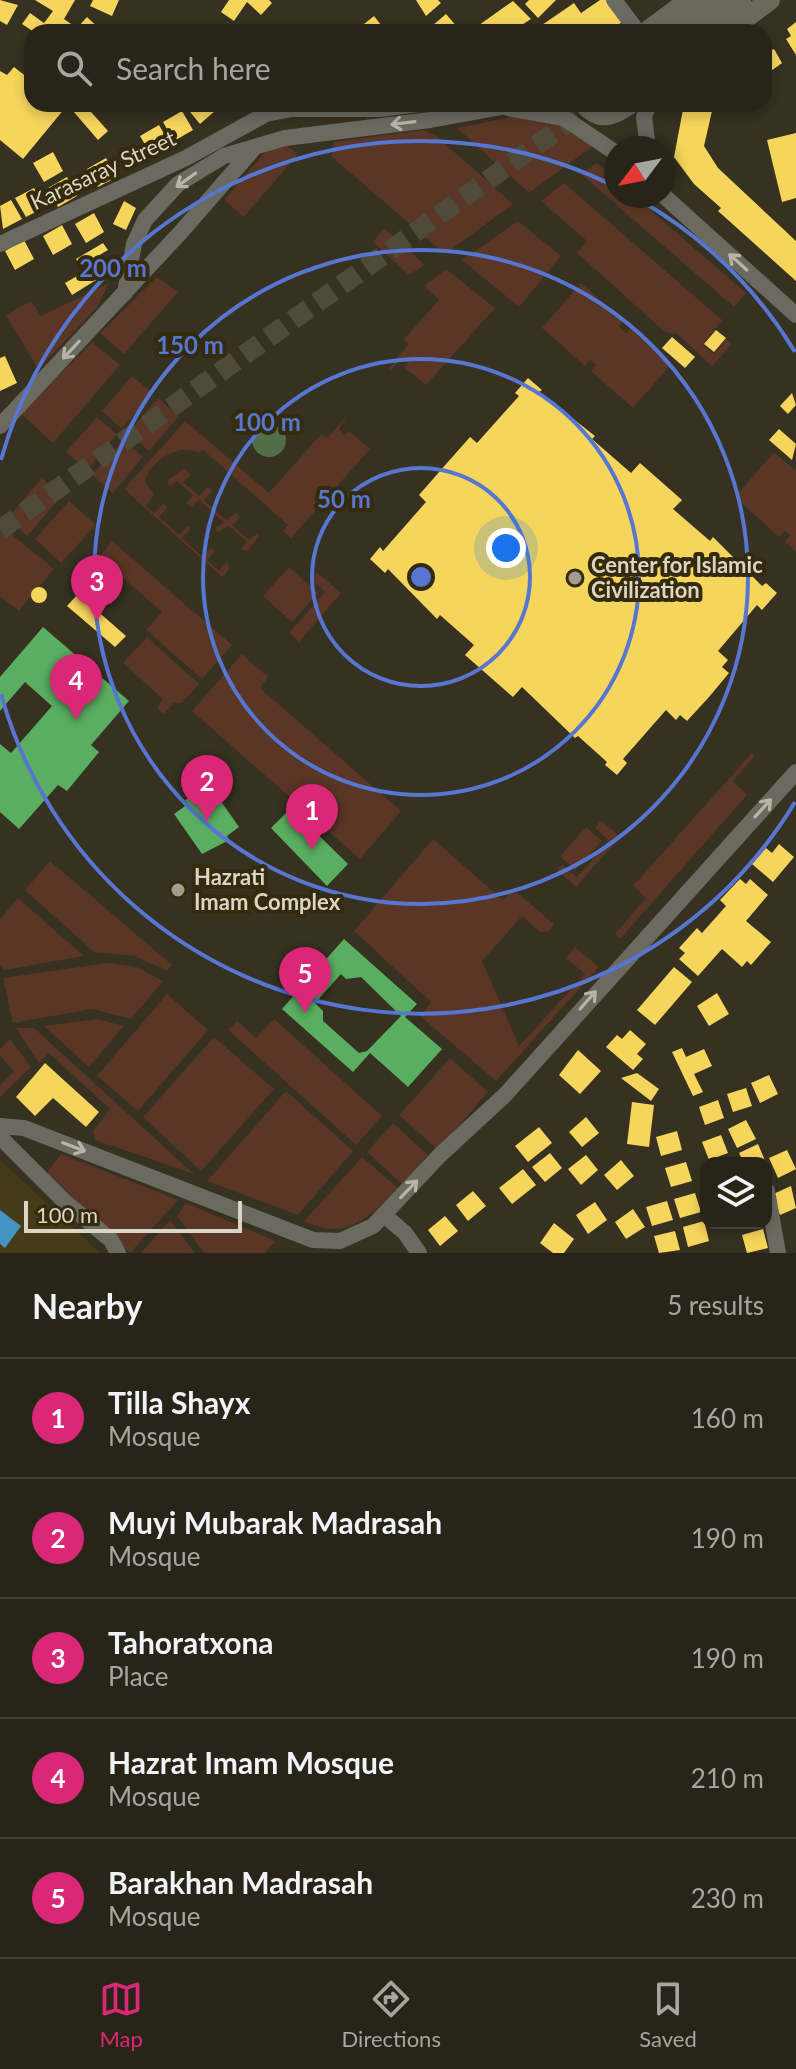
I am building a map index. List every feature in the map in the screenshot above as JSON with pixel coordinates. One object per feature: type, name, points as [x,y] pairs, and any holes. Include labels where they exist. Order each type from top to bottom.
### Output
[{"type":"main road","points":[[645,24],[689,0]]},
{"type":"main road","points":[[681,24],[714,0]]},
{"type":"main road","points":[[707,24],[741,0]]},
{"type":"main road","points":[[738,24],[770,0]]},
{"type":"main road","points":[[592,112],[605,116],[619,112]]},
{"type":"street","points":[[614,0],[630,24]]},
{"type":"street","name":"Karasaray Street","points":[[0,244],[186,158],[266,114],[276,112]]},
{"type":"street","points":[[125,293],[138,232],[154,208],[198,171],[224,156],[285,138],[469,112]]},
{"type":"street","points":[[538,112],[564,118],[604,143]]},
{"type":"street","points":[[646,112],[646,136]]},
{"type":"street","points":[[0,426],[125,293],[255,146]]},
{"type":"street","points":[[676,201],[684,213]]},
{"type":"street","points":[[676,206],[796,315]]},
{"type":"street","points":[[0,1126],[24,1128],[313,1240],[340,1247],[384,1215],[505,1095],[796,772]]},
{"type":"street","points":[[0,1137],[65,1202],[111,1240],[118,1253]]},
{"type":"street","points":[[384,1215],[405,1233],[419,1253]]},
{"type":"street","points":[[772,1219],[778,1253]]},
{"type":"shaded area","points":[[516,116],[552,120],[593,146],[529,193],[457,128]]},
{"type":"shaded area","points":[[423,130],[435,135],[513,204],[445,254],[332,157],[333,142]]},
{"type":"shaded area","points":[[287,146],[298,154],[244,217],[224,200],[265,152]]},
{"type":"shaded area","points":[[597,163],[604,169],[604,194],[581,174]]},
{"type":"shaded area","points":[[564,183],[722,320],[703,345],[714,354],[726,339],[732,344],[712,366],[677,334],[665,332],[577,253],[587,241],[541,201]]},
{"type":"shaded area","points":[[620,208],[648,208],[746,293],[734,307]]},
{"type":"shaded area","points":[[518,221],[561,256],[519,307],[462,260]]},
{"type":"shaded area","points":[[384,228],[425,265],[409,275],[373,242]]},
{"type":"shaded area","points":[[446,269],[495,308],[426,385],[404,367],[408,363],[402,357],[391,370],[389,368],[409,344],[404,339],[439,300],[424,286]]},
{"type":"shaded area","points":[[157,277],[178,292],[124,354],[100,333]]},
{"type":"shaded area","points":[[109,283],[96,309],[38,369],[6,315],[31,301],[41,316]]},
{"type":"shaded area","points":[[581,283],[624,321],[619,327],[626,333],[631,327],[672,363],[633,408],[591,371],[596,365],[590,360],[585,366],[542,328]]},
{"type":"shaded area","points":[[92,342],[120,365],[53,443],[21,414]]},
{"type":"shaded area","points":[[132,376],[153,393],[122,429],[102,411]]},
{"type":"shaded area","points":[[158,398],[179,416],[149,451],[128,433]]},
{"type":"shaded area","points":[[348,415],[339,429],[345,435],[349,431],[370,449],[291,538],[283,531],[288,525],[203,450],[199,453],[191,450],[174,452],[153,467],[145,481],[154,495],[146,506],[154,513],[163,504],[168,507],[159,517],[179,535],[188,526],[191,529],[182,538],[203,557],[211,548],[215,551],[207,560],[219,571],[227,562],[229,569],[222,577],[124,489],[185,421],[269,493],[321,434],[327,438]]},
{"type":"shaded area","points":[[97,417],[117,434],[87,470],[66,452]]},
{"type":"shaded area","points":[[269,423],[281,428],[286,440],[281,452],[269,457],[257,452],[252,440],[257,428]]},
{"type":"shaded area","points":[[123,440],[143,457],[113,493],[92,475]]},
{"type":"shaded area","points":[[774,452],[796,471],[796,552],[785,542],[790,535],[785,531],[779,537],[735,497]]},
{"type":"shaded area","points":[[184,468],[191,474],[183,482],[199,496],[208,487],[212,491],[204,500],[226,520],[236,513],[240,517],[232,525],[249,540],[258,533],[259,537],[247,551],[241,549],[247,542],[229,526],[218,532],[215,528],[224,522],[199,500],[191,507],[186,503],[193,495],[177,481],[169,487],[167,481]]},
{"type":"shaded area","points":[[42,478],[62,496],[27,536],[7,519]]},
{"type":"shaded area","points":[[69,501],[96,525],[61,563],[35,539]]},
{"type":"shaded area","points":[[0,525],[54,569],[19,611],[0,596]]},
{"type":"shaded area","points":[[112,541],[232,645],[202,679],[146,630],[162,612],[99,557]]},
{"type":"shaded area","points":[[289,567],[318,593],[292,622],[263,596]]},
{"type":"shaded area","points":[[317,572],[341,593],[299,642],[289,633],[325,592],[311,579]]},
{"type":"shaded area","points":[[147,637],[199,684],[182,703],[174,703],[163,714],[157,708],[163,699],[123,663]]},
{"type":"shaded area","points":[[242,654],[268,677],[260,688],[401,811],[360,859],[192,711]]},
{"type":"shaded area","points":[[752,753],[755,756],[733,781],[747,795],[620,939],[615,934],[646,898],[633,886]]},
{"type":"shaded area","points":[[601,820],[620,837],[576,887],[557,870],[562,865],[577,877],[609,841],[595,828]]},
{"type":"shaded area","points":[[586,827],[602,841],[575,870],[560,856]]},
{"type":"shaded area","points":[[433,839],[503,900],[513,889],[554,924],[549,931],[540,932],[522,916],[482,961],[519,1046],[585,974],[566,958],[575,947],[599,967],[496,1081],[420,1016],[431,1002],[354,931]]},
{"type":"shaded area","points":[[50,861],[172,965],[167,971],[135,956],[94,952],[25,890]]},
{"type":"shaded area","points":[[18,898],[84,956],[4,970],[0,965],[0,919]]},
{"type":"shaded area","points":[[108,963],[137,967],[163,981],[131,1019],[92,1009],[13,1023],[3,978]]},
{"type":"shaded area","points":[[167,994],[208,1030],[138,1111],[97,1076]]},
{"type":"shaded area","points":[[97,1019],[124,1026],[89,1067],[44,1026]]},
{"type":"shaded area","points":[[274,1019],[382,1116],[356,1145],[228,1030],[237,1021],[256,1038]]},
{"type":"shaded area","points":[[16,1028],[34,1028],[194,1174],[95,1140],[93,1131],[110,1109],[49,1053],[39,1063]]},
{"type":"shaded area","points":[[214,1037],[274,1089],[201,1171],[143,1117]]},
{"type":"shaded area","points":[[10,1039],[31,1067],[0,1097],[0,1085],[14,1071],[0,1056],[0,1049]]},
{"type":"shaded area","points":[[450,1058],[488,1092],[438,1150],[399,1115]]},
{"type":"shaded area","points":[[286,1091],[353,1151],[298,1215],[207,1181]]},
{"type":"shaded area","points":[[393,1123],[428,1155],[402,1184],[367,1152]]},
{"type":"shaded area","points":[[61,1154],[178,1200],[130,1253],[47,1173]]},
{"type":"shaded area","points":[[362,1157],[398,1188],[367,1217],[345,1227],[332,1229],[304,1221]]},
{"type":"shaded area","points":[[0,1160],[100,1253],[0,1253]]},
{"type":"shaded area","points":[[186,1203],[276,1241],[264,1253],[204,1253],[177,1216]]},
{"type":"shaded area","points":[[170,1220],[195,1253],[141,1253]]},
{"type":"building: Homes","points":[[0,0],[18,5],[7,25],[0,21]]},
{"type":"building: Homes","points":[[35,0],[75,0],[64,19],[71,24],[22,24],[30,13],[44,23],[53,11]]},
{"type":"building: Homes","points":[[93,0],[119,0],[112,16],[90,6]]},
{"type":"building: Homes","points":[[229,0],[269,0],[272,3],[261,15],[247,2],[234,21],[221,12]]},
{"type":"building: Homes","points":[[416,0],[438,0],[441,3],[426,16]]},
{"type":"building: Homes","points":[[529,0],[556,0],[538,18],[525,4]]},
{"type":"building: Homes","points":[[600,0],[611,0],[625,20],[619,24],[543,24],[574,3],[581,13]]},
{"type":"building: Homes","points":[[513,1],[531,19],[523,24],[480,24]]},
{"type":"building: Homes","points":[[446,14],[455,24],[434,24]]},
{"type":"building: Homes","points":[[374,16],[380,24],[364,24]]},
{"type":"building: Homes","points":[[87,17],[94,24],[81,24]]},
{"type":"building: Homes","points":[[796,22],[796,55],[786,39],[791,36],[787,29]]},
{"type":"building: Homes","points":[[774,49],[782,63],[772,70],[772,50]]},
{"type":"building: Homes","points":[[14,67],[24,75],[24,112],[62,112],[23,159],[0,140],[0,71],[7,75]]},
{"type":"building: Homes","points":[[74,112],[91,112],[108,131],[98,140]]},
{"type":"building: Homes","points":[[183,112],[193,130],[174,141],[163,122]]},
{"type":"building: Homes","points":[[190,112],[214,112],[200,124]]},
{"type":"building: Homes","points":[[682,112],[712,112],[704,146],[718,168],[796,241],[796,281],[718,211],[721,208],[694,184],[676,160]]},
{"type":"building: Homes","points":[[159,125],[170,144],[151,155],[140,136]]},
{"type":"building: Homes","points":[[796,133],[796,198],[782,202],[767,140]]},
{"type":"building: Homes","points":[[53,152],[63,171],[44,182],[33,163]]},
{"type":"building: Homes","points":[[106,158],[117,177],[98,187],[87,169]]},
{"type":"building: Homes","points":[[67,177],[77,196],[58,207],[48,188]]},
{"type":"building: Homes","points":[[34,188],[45,207],[26,217],[15,198]]},
{"type":"building: Homes","points":[[11,200],[22,219],[3,229],[0,206]]},
{"type":"building: Homes","points":[[124,201],[136,208],[126,230],[113,224]]},
{"type":"building: Homes","points":[[94,213],[104,232],[86,243],[75,224]]},
{"type":"building: Homes","points":[[62,225],[72,244],[53,255],[43,236]]},
{"type":"building: Homes","points":[[24,240],[34,259],[15,270],[5,251]]},
{"type":"building: Homes","points":[[103,243],[108,250],[91,260],[101,277],[72,295],[65,283],[84,272],[76,259]]},
{"type":"building: Homes","points":[[716,330],[726,338],[714,352],[704,344]]},
{"type":"building: Homes","points":[[672,337],[695,357],[685,368],[662,348]]},
{"type":"building: Homes","points":[[5,356],[17,383],[0,391],[0,358]]},
{"type":"building: Homes","name":"Center for Islamic Civilization","points":[[528,378],[542,390],[539,392],[595,436],[592,439],[631,473],[640,463],[682,500],[673,509],[710,541],[713,537],[762,586],[766,583],[777,593],[762,610],[757,605],[718,651],[728,660],[722,667],[729,673],[709,697],[687,721],[680,715],[676,720],[666,710],[623,759],[627,763],[617,775],[605,765],[607,762],[578,736],[575,738],[522,687],[513,697],[465,655],[474,645],[440,615],[437,619],[388,569],[385,573],[370,559],[380,547],[383,551],[426,502],[419,495],[470,437],[477,443],[519,396],[515,393]]},
{"type":"building: Homes","points":[[792,393],[796,405],[788,414],[780,406]]},
{"type":"building: Homes","points":[[779,429],[796,444],[792,460],[769,440]]},
{"type":"building: Homes","points":[[36,587],[42,587],[47,595],[45,601],[36,603],[31,598],[31,592]]},
{"type":"building: Homes","points":[[78,594],[126,636],[115,647],[67,606]]},
{"type":"building: Homes","points":[[779,844],[794,857],[773,882],[752,864],[766,848],[772,853]]},
{"type":"building: Homes","points":[[740,879],[746,884],[750,879],[768,895],[746,921],[771,942],[751,965],[747,961],[742,967],[722,949],[698,976],[679,959],[685,953],[679,948],[697,928],[702,933],[726,906],[720,900]]},
{"type":"building: Homes","points":[[674,967],[692,982],[655,1025],[637,1010]]},
{"type":"building: Homes","points":[[717,993],[729,1014],[709,1026],[697,1006]]},
{"type":"building: Homes","points":[[630,1030],[646,1044],[637,1054],[643,1059],[633,1070],[606,1047],[617,1035],[622,1039]]},
{"type":"building: Homes","points":[[682,1048],[686,1057],[704,1049],[712,1066],[694,1074],[703,1092],[693,1096],[672,1052]]},
{"type":"building: Homes","points":[[578,1050],[601,1071],[580,1094],[559,1075]]},
{"type":"building: Homes","points":[[45,1063],[99,1112],[86,1127],[53,1098],[35,1116],[16,1097]]},
{"type":"building: Homes","points":[[637,1073],[659,1089],[651,1101],[621,1078]]},
{"type":"building: Homes","points":[[769,1075],[778,1094],[760,1103],[751,1083]]},
{"type":"building: Homes","points":[[746,1088],[752,1106],[733,1112],[727,1094]]},
{"type":"building: Homes","points":[[718,1100],[724,1118],[705,1125],[699,1107]]},
{"type":"building: Homes","points":[[632,1102],[654,1105],[649,1147],[627,1144]]},
{"type":"building: Homes","points":[[586,1117],[599,1133],[582,1147],[569,1132]]},
{"type":"building: Homes","points":[[746,1120],[756,1139],[737,1148],[728,1129]]},
{"type":"building: Homes","points":[[539,1127],[552,1143],[528,1162],[515,1146]]},
{"type":"building: Homes","points":[[677,1131],[682,1150],[661,1156],[656,1137]]},
{"type":"building: Homes","points":[[721,1135],[728,1153],[708,1157],[702,1142]]},
{"type":"building: Homes","points":[[758,1144],[763,1157],[741,1157],[739,1153]]},
{"type":"building: Homes","points":[[787,1150],[796,1169],[778,1178],[771,1157]]},
{"type":"building: Homes","points":[[550,1153],[562,1168],[545,1182],[532,1167]]},
{"type":"building: Homes","points":[[586,1155],[598,1170],[581,1185],[568,1169]]},
{"type":"building: Homes","points":[[621,1160],[634,1176],[617,1190],[604,1175]]},
{"type":"building: Homes","points":[[686,1162],[692,1181],[671,1187],[665,1168]]},
{"type":"building: Homes","points":[[523,1169],[536,1185],[512,1204],[499,1188]]},
{"type":"building: Homes","points":[[791,1186],[796,1208],[780,1215],[772,1195]]},
{"type":"building: Homes","points":[[473,1191],[486,1206],[468,1221],[456,1205]]},
{"type":"building: Homes","points":[[695,1193],[700,1212],[680,1218],[674,1199]]},
{"type":"building: Homes","points":[[667,1201],[673,1220],[652,1226],[646,1207]]},
{"type":"building: Homes","points":[[595,1202],[607,1220],[588,1234],[576,1215]]},
{"type":"building: Homes","points":[[633,1209],[645,1227],[626,1239],[615,1222]]},
{"type":"building: Homes","points":[[445,1216],[458,1231],[440,1246],[428,1230]]},
{"type":"building: Homes","points":[[700,1222],[700,1229],[706,1229],[709,1241],[688,1247],[683,1227]]},
{"type":"building: Homes","points":[[554,1223],[574,1239],[564,1253],[553,1253],[540,1243]]},
{"type":"building: Homes","points":[[763,1229],[768,1248],[747,1253],[742,1235]]},
{"type":"building: Homes","points":[[675,1231],[680,1250],[659,1253],[654,1236]]},
{"type":"building: Schools","points":[[0,1210],[21,1226],[5,1248],[0,1244]]},
{"type":"building: Public","points":[[43,627],[129,701],[91,745],[99,752],[67,791],[58,785],[19,829],[0,812],[0,744],[11,753],[52,706],[25,682],[0,711],[0,677]]},
{"type":"building: Public","points":[[211,787],[239,827],[227,836],[229,840],[202,854],[174,814],[188,804],[185,800]]},
{"type":"building: Public","points":[[288,811],[300,817],[348,864],[327,886],[271,828]]},
{"type":"building: Public","points":[[344,939],[417,1004],[405,1017],[442,1049],[408,1087],[370,1053],[353,1072],[282,1009]],"holes":[[[341,974],[346,979],[361,977],[401,1016],[367,1051],[359,1053],[323,1021],[323,1011],[315,1003]]]},
{"type":"tunnel","points":[[0,530],[583,112]]},
{"type":"place","name":"Center for Islamic Civilization","points":[[575,578]]},
{"type":"place","name":"Tahoratxona","points":[[97,621]]},
{"type":"place","name":"Hazrat Imam Mosque","points":[[76,720]]},
{"type":"place","name":"Muyi Mubarak Madrasah","points":[[207,821]]},
{"type":"place","name":"Tilla Shayx","points":[[312,850]]},
{"type":"place","name":"Hazrati Imam Complex","points":[[178,890]]},
{"type":"place","name":"Barakhan Madrasah","points":[[305,1013]]}]
